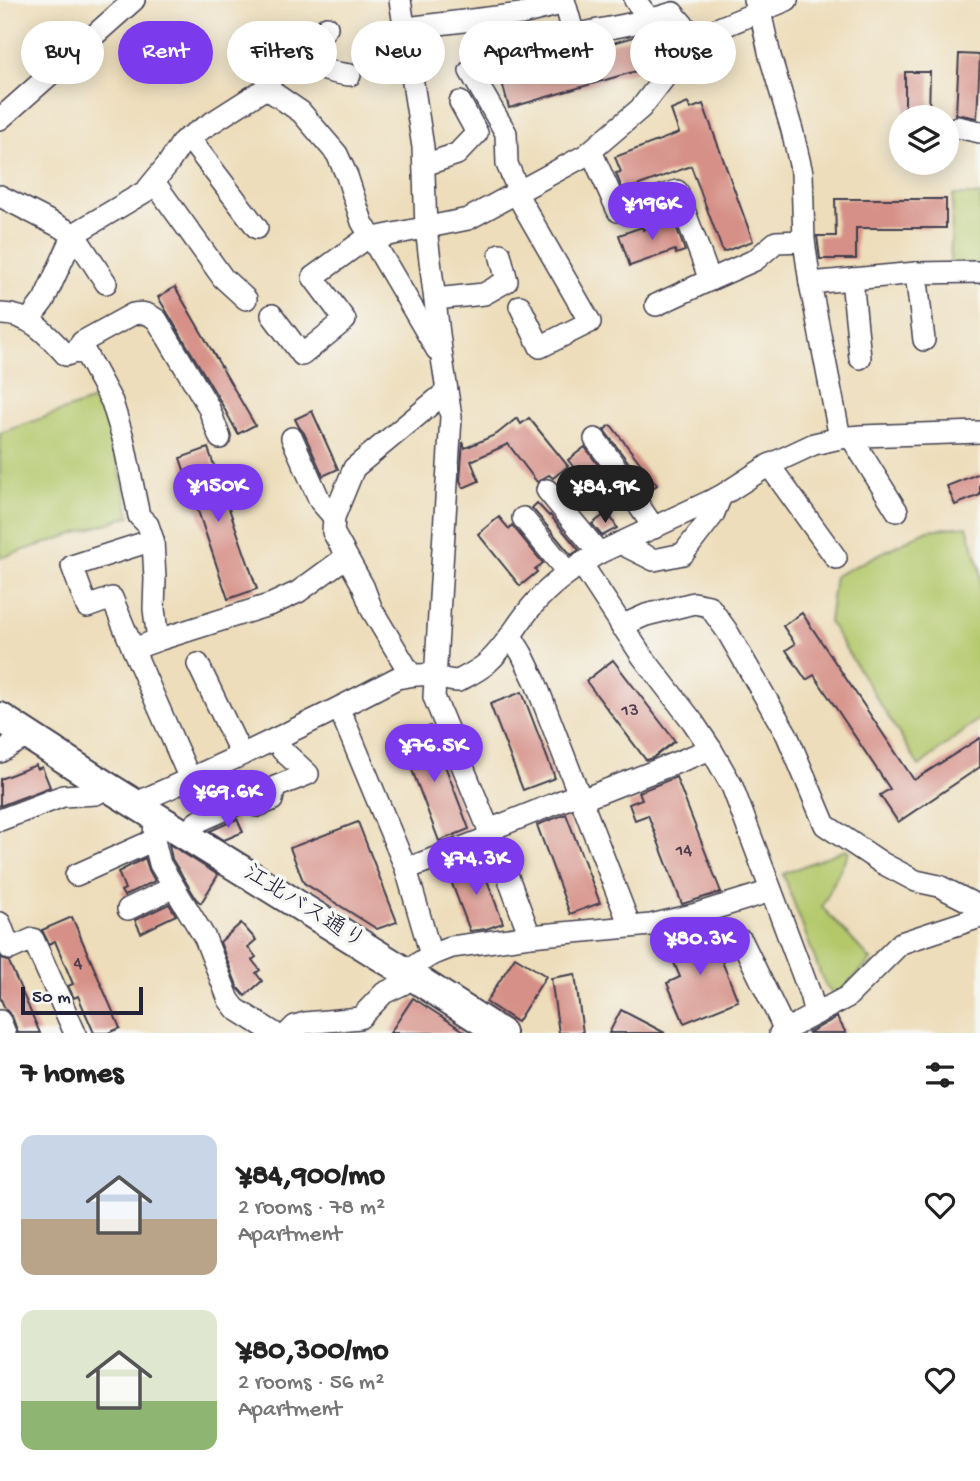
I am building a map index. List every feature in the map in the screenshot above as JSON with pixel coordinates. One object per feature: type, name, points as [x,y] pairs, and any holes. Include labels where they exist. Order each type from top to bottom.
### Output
[{"type":"main road","name":"江北バス通り","points":[[0,717],[108,787],[148,820],[190,837],[500,1033]]},
{"type":"street","points":[[0,119],[134,0]]},
{"type":"street","points":[[400,0],[404,21]]},
{"type":"street","points":[[635,0],[651,21],[673,13],[680,21]]},
{"type":"street","points":[[727,21],[757,5],[787,0]]},
{"type":"street","points":[[445,24],[521,15],[571,2],[573,21]]},
{"type":"street","points":[[757,5],[802,173],[804,241],[810,283],[845,437],[897,511]]},
{"type":"street","points":[[337,73],[350,75]]},
{"type":"street","points":[[29,320],[44,300],[74,234],[146,191],[186,139],[265,88],[267,84]]},
{"type":"street","points":[[414,84],[423,147],[426,228],[451,417],[434,697],[494,840],[530,936]]},
{"type":"street","points":[[478,84],[506,133],[508,164],[518,193],[590,322],[544,356],[520,306]]},
{"type":"street","points":[[272,315],[302,355],[345,320],[313,277],[364,240],[468,219],[518,193],[591,151],[641,108],[660,84]]},
{"type":"street","points":[[265,88],[301,112],[337,154],[348,176],[362,222],[442,358]]},
{"type":"street","points":[[424,165],[457,154],[477,133],[460,102]]},
{"type":"street","points":[[959,127],[980,132]]},
{"type":"street","points":[[186,139],[257,228]]},
{"type":"street","points":[[591,151],[618,211],[677,191],[710,280]]},
{"type":"street","points":[[154,182],[223,278],[246,299]]},
{"type":"street","points":[[0,196],[74,234],[106,282]]},
{"type":"street","points":[[656,305],[755,260],[776,242],[804,241]]},
{"type":"street","points":[[435,299],[484,294],[507,281],[500,254]]},
{"type":"street","points":[[810,283],[916,273],[980,272]]},
{"type":"street","points":[[916,273],[924,340]]},
{"type":"street","points":[[852,279],[860,358]]},
{"type":"street","points":[[0,314],[11,313],[29,320],[66,355],[75,352],[86,354],[112,402],[123,438],[139,516],[148,525],[153,540],[154,609],[158,640]]},
{"type":"street","points":[[75,352],[82,342],[133,314],[150,315],[157,320],[208,406],[220,438]]},
{"type":"street","points":[[411,675],[372,610],[363,586],[333,532],[334,517],[354,468],[447,391]]},
{"type":"street","points":[[76,875],[148,820],[190,779],[397,678],[425,675],[458,681],[487,664],[533,604],[583,563],[721,496],[769,465],[814,444],[845,437],[980,432]]},
{"type":"street","points":[[292,438],[320,501],[334,517]]},
{"type":"street","points":[[594,439],[627,483],[627,488],[654,528]]},
{"type":"street","points":[[769,465],[836,558]]},
{"type":"street","points":[[547,490],[583,563],[621,626],[693,722],[732,786],[810,994],[815,1014]]},
{"type":"street","points":[[620,543],[654,560],[683,554],[713,515],[721,496]]},
{"type":"street","points":[[523,518],[583,563]]},
{"type":"street","points":[[153,540],[72,566],[87,607],[112,598],[190,779]]},
{"type":"street","points":[[133,649],[272,604],[298,592],[346,557]]},
{"type":"street","points":[[621,626],[646,615],[694,603],[709,606],[727,631],[787,735],[825,825],[882,863],[916,881],[939,886],[980,907]]},
{"type":"street","points":[[510,636],[522,653],[535,681],[630,926]]},
{"type":"street","points":[[198,664],[241,754]]},
{"type":"street","points":[[344,720],[406,869],[430,955]]},
{"type":"street","points":[[0,752],[29,735]]},
{"type":"street","points":[[190,837],[197,821],[247,800],[257,806],[272,800],[275,787],[308,774],[282,750],[278,738]]},
{"type":"street","points":[[406,869],[485,839],[489,830],[711,749]]},
{"type":"street","points":[[0,820],[63,796],[96,794],[108,787]]},
{"type":"street","points":[[148,820],[160,864],[205,938],[229,1000],[236,1009],[274,1033]]},
{"type":"street","points":[[128,909],[174,887]]},
{"type":"street","points":[[288,1033],[295,1026],[305,1023],[360,1018],[384,993],[403,984],[417,964],[430,955],[452,947],[530,936],[651,925],[771,891]]},
{"type":"street","points":[[742,941],[782,1032],[848,997],[901,943],[980,917]]},
{"type":"street","points":[[1,928],[10,948],[33,939],[75,1033]]},
{"type":"street","points":[[0,1021],[5,1033]]},
{"type":"green space","points":[[953,195],[980,195],[980,264],[950,263]]},
{"type":"green space","points":[[99,398],[107,415],[130,516],[0,558],[0,433]]},
{"type":"green space","points":[[967,526],[980,568],[980,718],[919,766],[829,622],[835,576],[928,530]]},
{"type":"green space","points":[[846,849],[849,851],[822,907],[871,960],[843,990],[833,994],[824,983],[783,874]]},
{"type":"building","points":[[630,38],[630,73],[616,77],[616,42]]},
{"type":"building","points":[[959,54],[980,55],[977,118],[959,115],[959,105],[956,105]]},
{"type":"building","points":[[905,72],[930,72],[929,105],[905,105]]},
{"type":"building","points":[[502,84],[592,84],[509,108]]},
{"type":"building","points":[[688,103],[690,109],[703,104],[753,241],[723,252],[691,166],[623,191],[616,173],[621,172],[615,157],[679,133],[671,110]]},
{"type":"building","points":[[835,199],[946,199],[946,228],[856,228],[856,259],[820,259],[817,236],[836,236]]},
{"type":"building","points":[[673,218],[685,251],[676,254],[675,250],[630,266],[619,235],[642,227],[643,230]]},
{"type":"building","points":[[175,287],[255,425],[238,434],[158,297]]},
{"type":"building","points":[[312,411],[338,469],[323,476],[295,419]]},
{"type":"building","points":[[517,418],[521,424],[529,418],[568,466],[553,478],[549,475],[537,482],[508,444],[471,461],[479,481],[463,488],[460,480],[463,442],[465,448],[497,434]]},
{"type":"building","points":[[611,425],[657,485],[646,493],[638,475],[604,430]]},
{"type":"building","points":[[585,447],[614,487],[619,500],[607,509],[568,460]]},
{"type":"building","points":[[208,448],[257,589],[228,599],[180,458]]},
{"type":"building","points":[[980,473],[980,495],[955,505],[947,486]]},
{"type":"building","points":[[537,503],[579,550],[571,555],[532,508]]},
{"type":"building","points":[[608,512],[617,528],[602,536],[592,524]]},
{"type":"building","points":[[499,517],[509,529],[512,525],[543,563],[535,569],[537,572],[520,586],[478,534]]},
{"type":"building","points":[[802,613],[914,780],[980,738],[980,767],[898,822],[880,795],[890,789],[814,675],[806,680],[786,650],[795,644],[783,626]]},
{"type":"building","points":[[613,660],[675,741],[653,758],[646,760],[586,681]]},
{"type":"building","points":[[522,692],[555,778],[523,790],[490,704]]},
{"type":"building","points":[[430,726],[469,829],[439,841],[400,738]]},
{"type":"building","points":[[36,765],[37,769],[42,767],[50,787],[0,806],[0,779]]},
{"type":"building","points":[[676,777],[721,892],[682,904],[648,815],[635,820],[629,804],[642,799],[639,792]]},
{"type":"building","points":[[566,814],[600,903],[570,914],[537,825]]},
{"type":"building","points":[[237,819],[243,832],[224,840],[210,831]]},
{"type":"building","points":[[358,822],[397,922],[377,929],[304,883],[290,848]]},
{"type":"building","points":[[169,844],[218,875],[201,903],[172,859]]},
{"type":"building","points":[[145,858],[155,881],[124,896],[121,891],[125,889],[118,872]]},
{"type":"building","points":[[480,861],[503,923],[470,931],[448,873]]},
{"type":"building","points":[[169,904],[176,915],[141,933],[135,920]]},
{"type":"building","points":[[72,917],[120,1028],[108,1033],[94,1033],[78,996],[74,998],[68,986],[73,984],[55,941],[49,944],[42,930]]},
{"type":"building","points":[[241,923],[256,940],[248,947],[256,957],[252,960],[260,970],[256,973],[262,981],[245,996],[238,988],[220,942]]},
{"type":"building","points":[[709,929],[738,1001],[684,1023],[667,983],[680,977],[667,946]]},
{"type":"building","points":[[0,957],[9,962],[40,1033],[18,1033],[12,1016],[5,1009],[0,997]]},
{"type":"building","points":[[515,957],[546,976],[517,1022],[486,1002]]},
{"type":"building","points":[[575,974],[583,1033],[559,1033],[551,978]]},
{"type":"building","points":[[413,998],[467,1033],[390,1033]]},
{"type":"building","points":[[621,1010],[665,1033],[609,1033]]},
{"type":"building","points":[[837,1017],[846,1033],[808,1033]]}]
